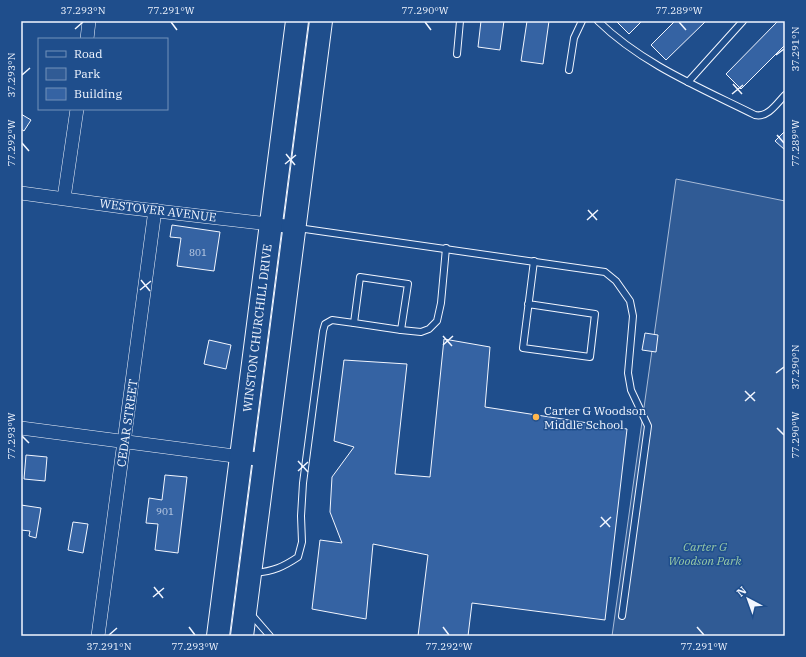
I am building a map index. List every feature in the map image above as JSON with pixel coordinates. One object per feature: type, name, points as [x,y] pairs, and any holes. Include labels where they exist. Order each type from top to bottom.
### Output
[{"type":"highway","name":"WINSTON CHURCHILL DRIVE","points":[[242,636],[246,609],[238,572],[240,457],[297,21]]},
{"type":"highway","name":"WINSTON CHURCHILL DRIVE","points":[[218,636],[238,572],[265,460],[321,21]]},
{"type":"street","points":[[87,38],[89,21]]},
{"type":"street","points":[[64,198],[77,110]]},
{"type":"street","name":"WESTOVER AVENUE","points":[[21,193],[294,227]]},
{"type":"street","name":"CEDAR STREET","points":[[98,636],[155,210]]},
{"type":"street","points":[[21,428],[265,460]]},
{"type":"lane","points":[[457,54],[460,21]]},
{"type":"lane","points":[[569,70],[574,38],[582,21]]},
{"type":"lane","points":[[598,21],[625,46],[688,82],[755,116],[766,114],[785,95]]},
{"type":"lane","points":[[688,82],[744,21]]},
{"type":"lane","points":[[294,227],[605,272],[616,281],[630,301],[633,316],[628,373],[631,390],[648,426],[622,616]]},
{"type":"lane","points":[[238,572],[270,572],[284,566],[298,557],[302,542],[301,516],[303,483],[325,324],[332,320],[421,332],[429,329],[437,321],[441,303],[446,248]]},
{"type":"lane","points":[[528,304],[595,314],[590,357],[523,348],[528,304],[534,261]]},
{"type":"lane","points":[[354,323],[360,277],[408,284],[402,330]]},
{"type":"lane","points":[[246,609],[270,636]]},
{"type":"green space","name":"Carter G Woodson Park","points":[[676,179],[785,201],[785,633],[783,636],[612,636]]},
{"type":"building","points":[[481,21],[504,21],[500,50],[478,47]]},
{"type":"building","points":[[527,21],[549,21],[543,64],[521,61]]},
{"type":"building","points":[[616,21],[642,21],[629,34]]},
{"type":"building","points":[[675,21],[706,21],[666,60],[651,45]]},
{"type":"building","points":[[778,21],[785,21],[785,45],[741,89],[726,74]]},
{"type":"building","points":[[21,114],[31,120],[24,131],[21,129]]},
{"type":"building","points":[[785,131],[785,150],[775,141]]},
{"type":"building","points":[[172,225],[220,232],[214,271],[177,266],[181,238],[170,237]]},
{"type":"building","points":[[645,333],[658,335],[656,352],[642,350]]},
{"type":"building","points":[[444,339],[490,347],[485,407],[627,429],[605,620],[472,603],[468,636],[418,636],[428,555],[373,544],[366,619],[312,609],[320,540],[342,543],[330,512],[332,477],[354,447],[334,441],[344,360],[407,364],[395,474],[430,477]]},
{"type":"building","points":[[209,340],[231,345],[226,369],[204,364]]},
{"type":"building","points":[[26,455],[47,457],[45,481],[24,479]]},
{"type":"building","points":[[165,475],[187,477],[178,553],[155,550],[158,524],[146,523],[149,498],[162,500]]},
{"type":"building","points":[[21,505],[41,508],[36,538],[29,536],[30,531],[21,530]]},
{"type":"building","points":[[73,522],[88,524],[83,553],[68,550]]},
{"type":"place","name":"Carter G Woodson Middle School","points":[[536,417]]}]
